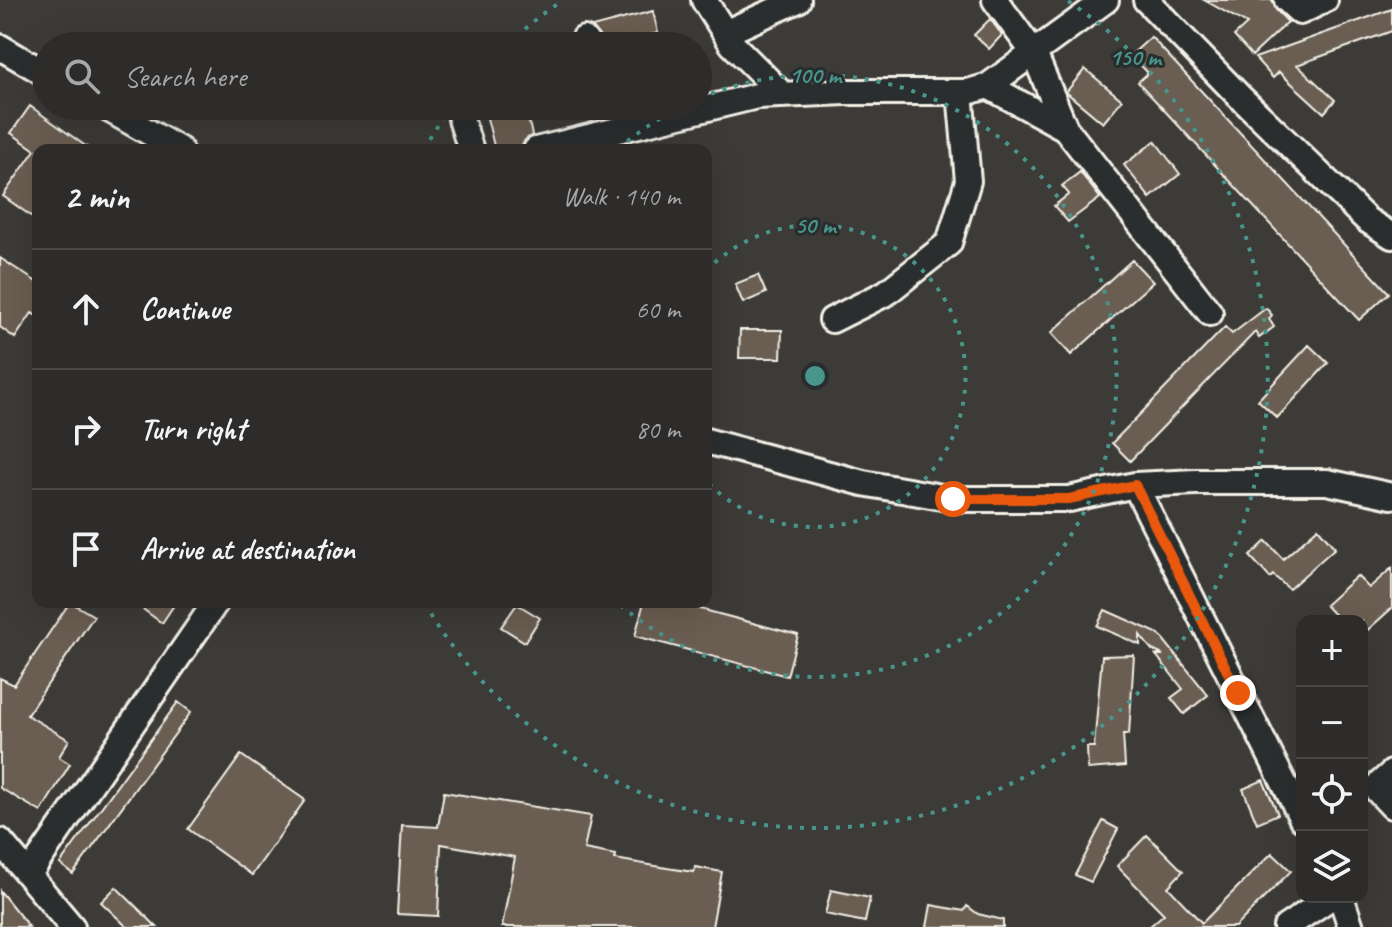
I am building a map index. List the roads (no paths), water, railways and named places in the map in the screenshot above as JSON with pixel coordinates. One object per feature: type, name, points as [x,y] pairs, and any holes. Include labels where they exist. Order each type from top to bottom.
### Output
[{"type":"street","points":[[704,0],[732,44],[783,95]]},
{"type":"street","points":[[725,33],[798,0]]},
{"type":"street","points":[[995,0],[1034,53],[1065,128],[1210,313]]},
{"type":"street","points":[[712,103],[757,96],[960,92],[988,86],[1106,0]]},
{"type":"street","points":[[1146,0],[1239,96],[1367,220],[1392,236]]},
{"type":"street","points":[[1287,0],[1300,12],[1325,0]]},
{"type":"street","points":[[0,47],[32,66]]},
{"type":"street","points":[[988,86],[1065,128]]},
{"type":"street","points":[[832,320],[886,293],[949,243],[968,181],[960,92]]},
{"type":"street","points":[[128,120],[170,144]]},
{"type":"street","points":[[461,120],[469,144]]},
{"type":"street","points":[[553,144],[621,120]]},
{"type":"street","points":[[712,443],[863,483],[953,499],[1069,499],[1135,485],[1327,482],[1392,496]]},
{"type":"street","points":[[1135,485],[1296,807]]},
{"type":"street","points":[[29,874],[212,608]]},
{"type":"street","points":[[1392,773],[1375,788],[1392,806]]},
{"type":"street","points":[[0,841],[72,927]]},
{"type":"street","points":[[1286,927],[1322,903]]},
{"type":"street","points":[[1343,903],[1351,927]]}]
